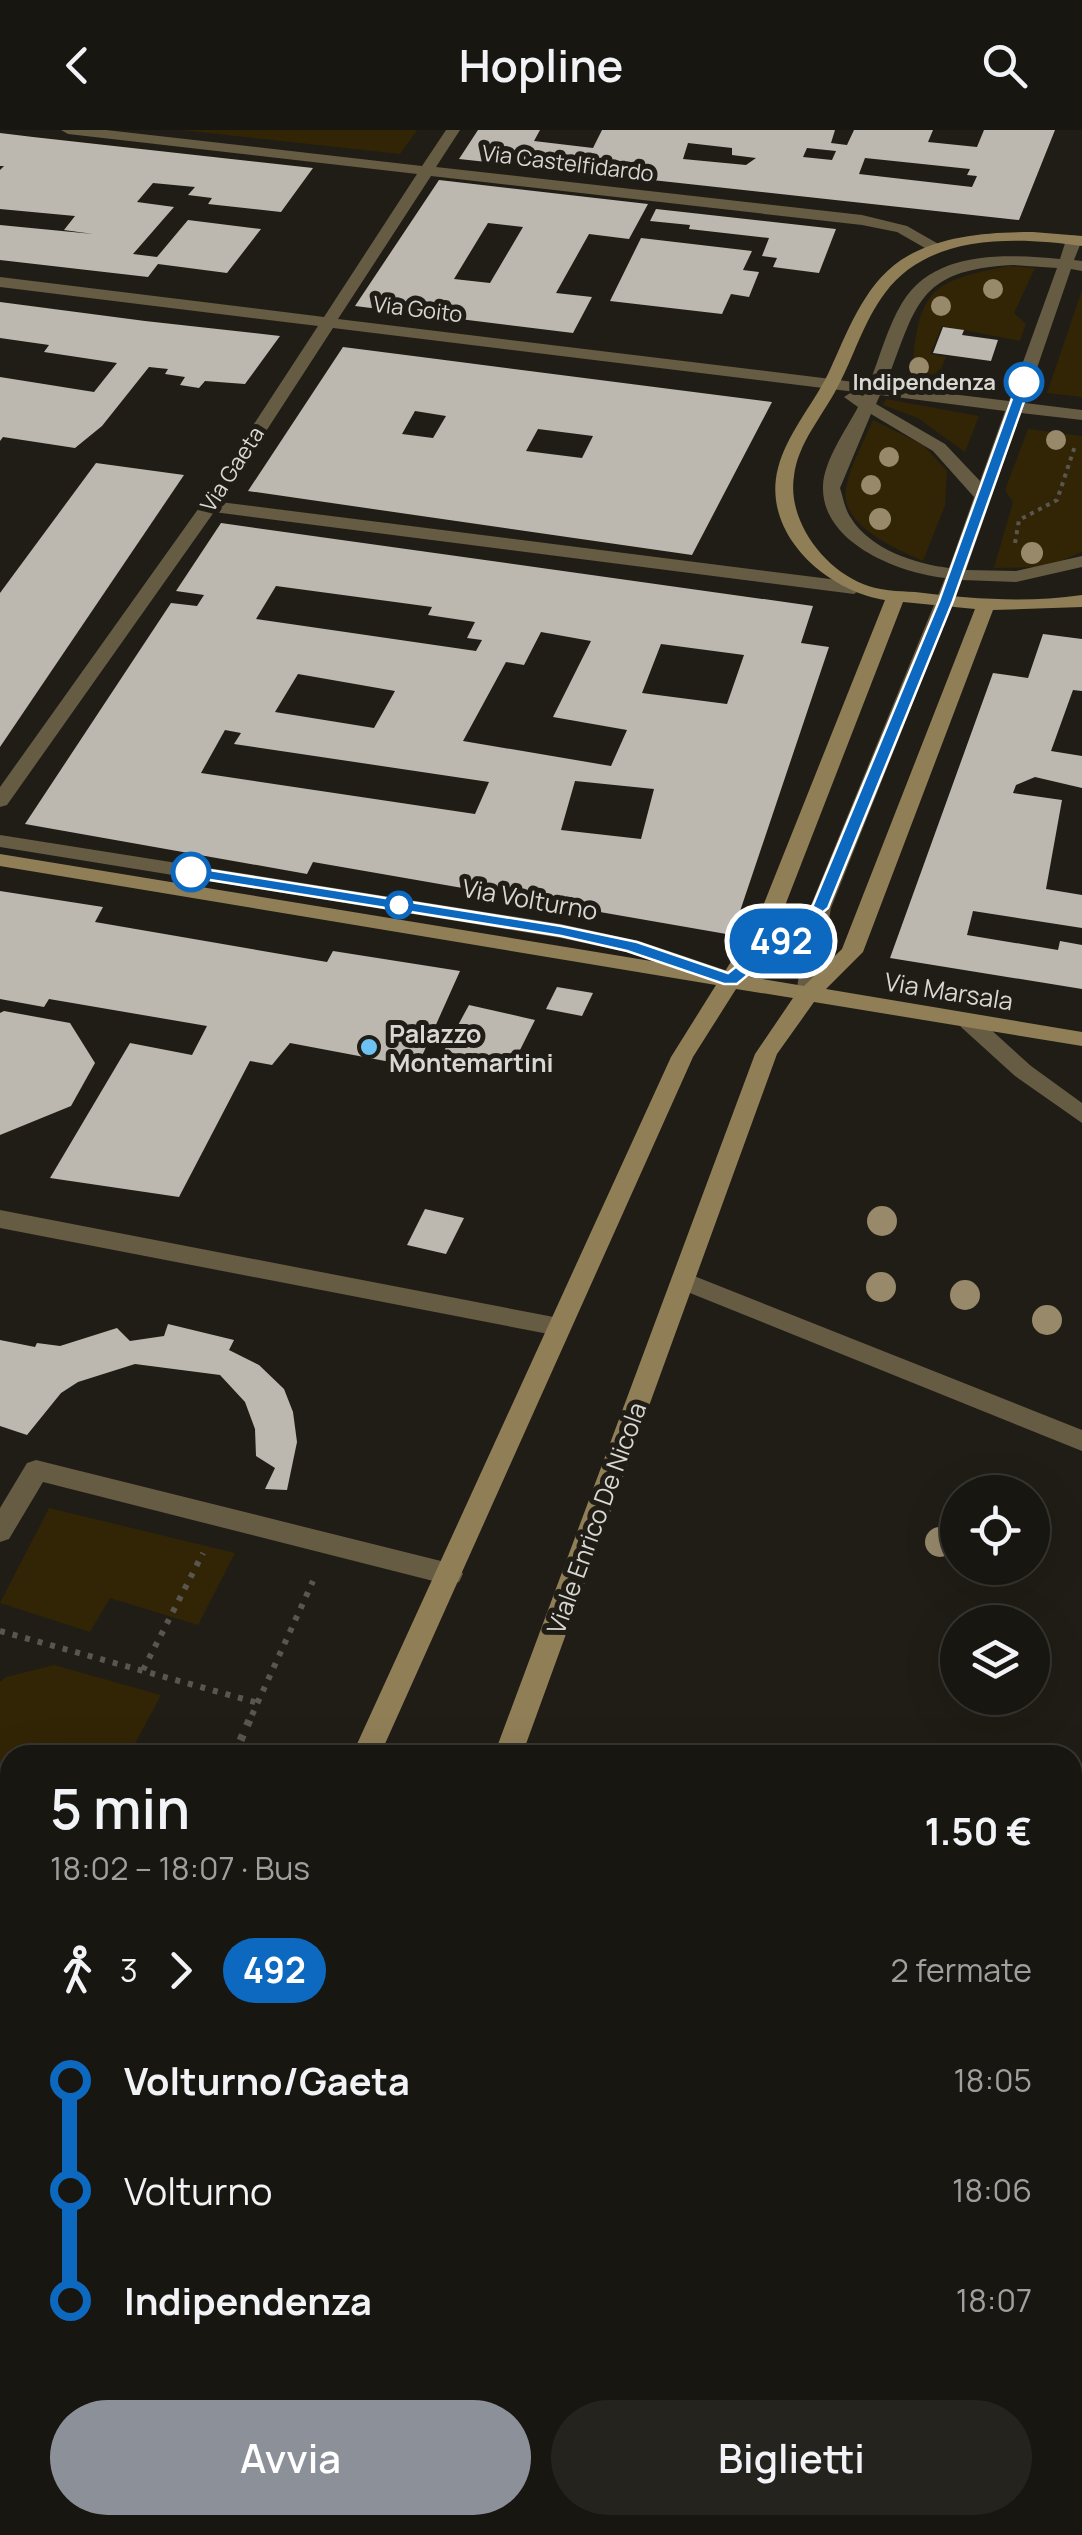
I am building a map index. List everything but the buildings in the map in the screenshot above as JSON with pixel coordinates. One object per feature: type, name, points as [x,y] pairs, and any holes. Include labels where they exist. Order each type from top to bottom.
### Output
[{"type":"street","name":"Via Castelfidardo","points":[[68,130],[862,220],[902,229],[937,249]]},
{"type":"street","name":"Via Gaeta","points":[[0,802],[209,506],[453,130]]},
{"type":"street","points":[[807,994],[820,908],[946,601],[1016,407],[1074,265],[1079,235],[1004,238],[937,249],[905,265],[884,283],[789,461],[784,483],[792,526],[808,548],[854,588]]},
{"type":"street","points":[[1074,265],[1010,259],[983,262],[928,283],[910,303],[835,472],[832,498],[838,513],[863,539],[911,567],[954,576],[1008,578],[1051,572],[1082,561]]},
{"type":"street","name":"Via Goito","points":[[0,282],[830,384]]},
{"type":"street","points":[[830,384],[871,397],[1082,415]]},
{"type":"street","points":[[871,397],[936,442],[965,471],[984,498]]},
{"type":"street","points":[[209,506],[896,596],[1029,607],[1082,601]]},
{"type":"street","points":[[371,1745],[682,1057],[770,916],[896,596],[911,567]]},
{"type":"street","points":[[986,605],[1008,578]]},
{"type":"street","name":"Viale Enrico De Nicola","points":[[512,1745],[766,1054],[776,1034],[807,994],[852,952],[986,605]]},
{"type":"street","name":"Via Volturno","points":[[0,841],[561,931],[631,946],[730,980]]},
{"type":"street","name":"Via Volturno","points":[[0,860],[730,980]]},
{"type":"street","points":[[730,980],[820,908]]},
{"type":"street","name":"Via Marsala","points":[[730,980],[1082,1039]]},
{"type":"street","points":[[969,1022],[1024,1071],[1082,1114]]},
{"type":"street","points":[[0,1219],[454,1304],[559,1328]]},
{"type":"street","points":[[684,1282],[1082,1441]]},
{"type":"street","points":[[0,1531],[36,1470],[449,1574]]},
{"type":"path","points":[[1008,578],[1019,520],[1057,500],[1078,438]]},
{"type":"path","points":[[143,1670],[222,1517]]},
{"type":"path","points":[[239,1745],[314,1580]]},
{"type":"path","points":[[0,1630],[258,1703]]},
{"type":"shaded area","points":[[181,130],[417,130],[400,154]]},
{"type":"shaded area","points":[[1009,266],[1035,268],[1014,313],[1026,324],[1020,341],[942,326],[930,354],[946,357],[938,376],[912,373],[919,324],[932,295],[960,278]]},
{"type":"shaded area","points":[[1082,290],[1082,397],[1047,393]]},
{"type":"shaded area","points":[[886,399],[979,416],[965,452],[918,418],[883,405]]},
{"type":"shaded area","points":[[873,420],[923,445],[947,471],[945,505],[923,561],[872,534],[851,513],[846,501],[851,471]]},
{"type":"shaded area","points":[[1028,429],[1082,436],[1082,552],[1045,567],[994,568],[1013,502],[1005,490]]},
{"type":"shaded area","points":[[49,1508],[235,1553],[198,1625],[110,1598],[90,1632],[0,1603]]},
{"type":"shaded area","points":[[54,1665],[161,1695],[134,1745],[0,1745],[0,1682]]},
{"type":"bus line","name":"492","points":[[191,872],[561,931],[631,946],[730,980],[820,908],[946,601],[1024,382]]},
{"type":"place","name":"Indipendenza","points":[[1024,382]]},
{"type":"place","name":"Palazzo Montemartini","points":[[369,1047]]}]
